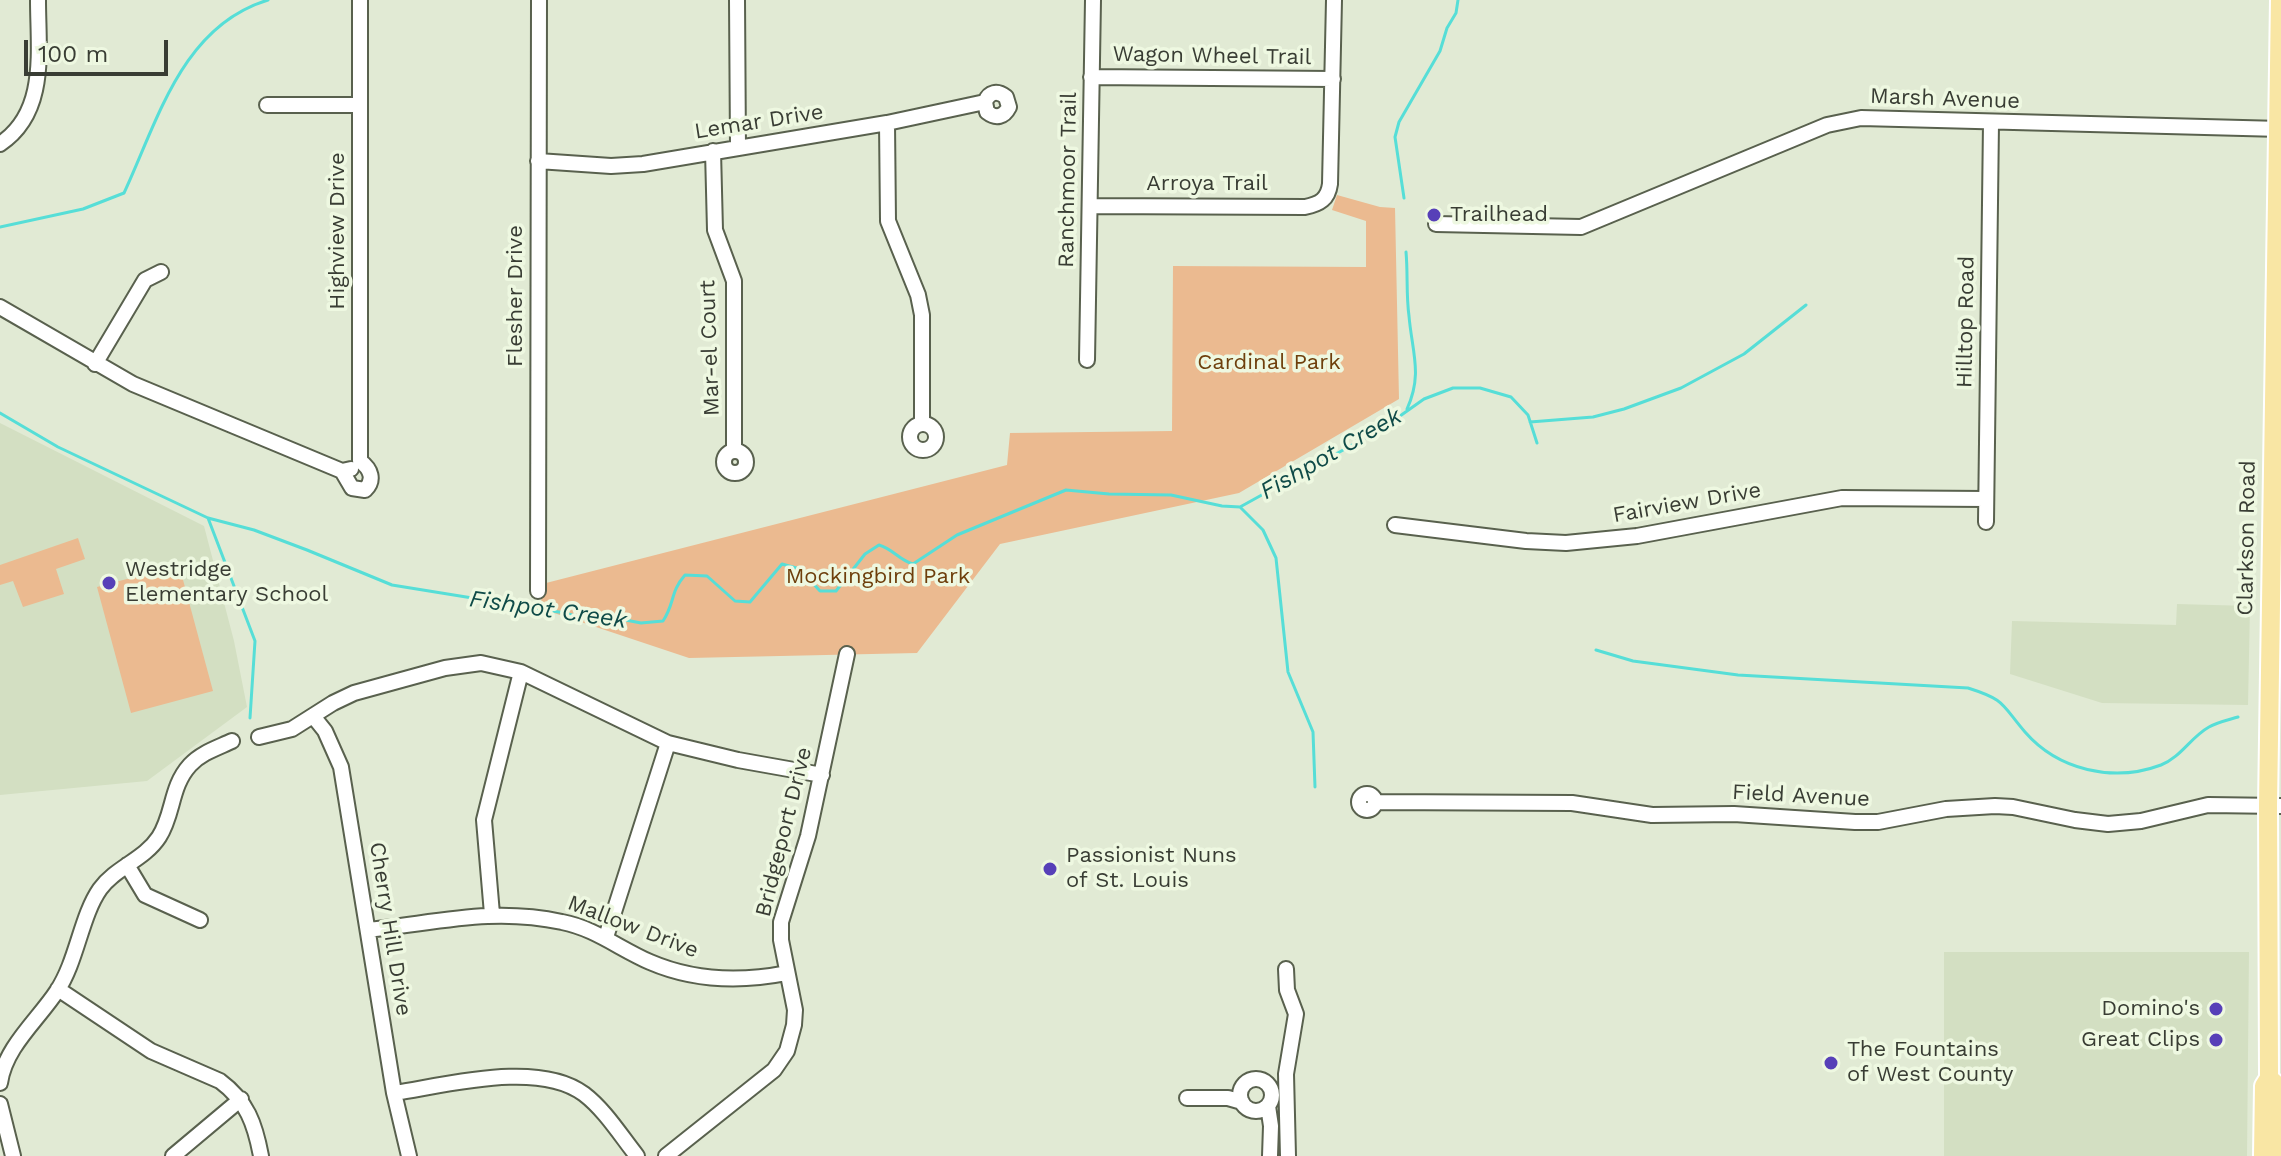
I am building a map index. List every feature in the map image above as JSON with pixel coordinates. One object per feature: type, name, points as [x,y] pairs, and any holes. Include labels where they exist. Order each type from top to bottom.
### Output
[{"type":"main road","name":"Clarkson Road","points":[[2271,1155],[2264,1086],[2269,1078],[2274,806],[2280,0]]},
{"type":"street","points":[[0,144],[19,127],[34,99],[38,83],[38,0]]},
{"type":"street","name":"Highview Drive","points":[[0,307],[133,384],[342,471],[352,488],[365,490],[371,484],[371,475],[360,461],[360,0]]},
{"type":"street","name":"Flesher Drive","points":[[538,591],[539,0]]},
{"type":"street","points":[[737,0],[738,148]]},
{"type":"street","name":"Ranchmoor Trail","points":[[1087,360],[1093,0]]},
{"type":"street","points":[[1333,79],[1334,0]]},
{"type":"street","name":"Wagon Wheel Trail","points":[[1091,77],[1333,79]]},
{"type":"street","name":"Arroya Trail","points":[[1090,206],[1305,207],[1322,202],[1330,184],[1333,79]]},
{"type":"street","name":"Lemar Drive","points":[[538,161],[611,166],[643,164],[887,123],[985,102]]},
{"type":"street","points":[[267,105],[360,105]]},
{"type":"street","name":"Marsh Avenue","points":[[1436,224],[1581,227],[1827,125],[1861,118],[2279,129]]},
{"type":"street","points":[[887,123],[888,221],[918,295],[922,315],[922,424]]},
{"type":"street","name":"Hilltop Road","points":[[1986,522],[1991,123]]},
{"type":"street","name":"Mar-el Court","points":[[713,151],[715,230],[734,281],[734,451]]},
{"type":"street","points":[[95,364],[145,280],[161,272]]},
{"type":"street","points":[[342,471],[352,469],[360,461]]},
{"type":"street","name":"Fairview Drive","points":[[1395,525],[1566,543],[1637,536],[1842,498],[1986,499]]},
{"type":"street","name":"Bridgeport Drive","points":[[666,1156],[774,1070],[787,1051],[795,1010],[781,940],[781,922],[808,836],[847,654]]},
{"type":"street","points":[[259,737],[292,729],[354,693],[463,664],[481,663],[521,672],[668,743],[738,760],[822,775]]},
{"type":"street","points":[[492,914],[484,820],[521,672]]},
{"type":"street","name":"Cherry Hill Drive","points":[[313,716],[325,731],[341,767],[394,1093],[409,1156]]},
{"type":"street","points":[[0,1083],[6,1062],[17,1044],[58,989],[74,957],[98,891],[115,872],[141,856],[161,834],[173,794],[191,764],[232,741]]},
{"type":"street","points":[[606,937],[668,743]]},
{"type":"street","name":"Field Avenue","points":[[1375,802],[1572,803],[1652,815],[1734,814],[1855,822],[1895,820],[1946,809],[1995,806],[2108,824],[2141,821],[2208,805],[2274,806]]},
{"type":"street","points":[[127,865],[145,895],[200,920]]},
{"type":"street","name":"Mallow Drive","points":[[368,930],[492,914],[564,922],[606,937],[651,962],[685,973],[738,980],[787,973]]},
{"type":"street","points":[[1286,969],[1287,990],[1296,1014],[1286,1074],[1288,1156]]},
{"type":"street","points":[[58,989],[138,1044],[220,1081],[241,1099],[253,1120],[261,1156]]},
{"type":"street","points":[[394,1093],[517,1076],[558,1082],[571,1086],[591,1100],[637,1156]]},
{"type":"street","points":[[1242,1102],[1243,1087],[1250,1080],[1260,1079],[1268,1084],[1272,1093],[1268,1106],[1270,1156]]},
{"type":"street","points":[[1187,1098],[1228,1098],[1242,1102],[1253,1111],[1268,1106]]},
{"type":"street","points":[[173,1156],[241,1099]]},
{"type":"street","points":[[0,1104],[13,1156]]},
{"type":"shaded area","name":"Westridge Elementary School","points":[[0,423],[204,526],[234,641],[247,707],[147,781],[0,795]]},
{"type":"shaded area","points":[[2177,604],[2250,606],[2248,705],[2102,703],[2010,674],[2012,621],[2176,625]]},
{"type":"shaded area","points":[[1944,952],[2249,952],[2247,1156],[1944,1156]]},
{"type":"green space","points":[[1337,195],[1395,208],[1399,399],[1239,493],[1000,544],[917,653],[689,658],[539,608],[546,583],[1007,465],[1010,433],[1172,431],[1173,266],[1366,267],[1366,221],[1332,210]]},
{"type":"green space","points":[[78,538],[85,559],[56,569],[64,594],[23,607],[13,581],[0,585],[0,565]]},
{"type":"green space","points":[[179,565],[213,691],[131,713],[97,587]]},
{"type":"waterway","points":[[0,227],[83,209],[124,193],[162,107],[194,53],[214,31],[239,13],[268,0]]},
{"type":"waterway","points":[[1404,198],[1395,137],[1399,122],[1440,51],[1447,28],[1456,13],[1458,0]]},
{"type":"waterway","points":[[1406,252],[1408,308],[1415,363],[1414,385],[1407,409]]},
{"type":"waterway","points":[[1530,422],[1593,417],[1681,388],[1744,354],[1806,305]]},
{"type":"waterway","name":"Fishpot Creek","points":[[0,413],[58,447],[208,518],[254,530],[392,585],[565,613],[589,620],[610,617],[641,623],[663,621],[685,575],[707,576],[735,601],[750,602],[782,564],[800,569],[820,591],[836,591],[865,554],[879,545],[913,564],[957,535],[1066,490],[1171,495],[1240,507],[1383,428],[1424,399],[1453,388],[1480,388],[1511,397],[1528,415],[1537,443]]},
{"type":"waterway","points":[[1240,507],[1263,530],[1276,558],[1288,672],[1313,732],[1315,787]]},
{"type":"waterway","points":[[208,518],[255,641],[250,718]]},
{"type":"waterway","name":"Fishpot Creek","points":[[1596,650],[1633,661],[1738,675],[1968,688],[2002,704],[2025,732],[2053,756],[2087,770],[2106,772],[2124,773],[2161,765],[2209,727],[2238,717]]},
{"type":"place","name":"Trailhead","points":[[1434,215]]},
{"type":"place","name":"Westridge Elementary School","points":[[109,583]]},
{"type":"place","name":"Passionist Nuns of St. Louis","points":[[1050,869]]},
{"type":"place","name":"Domino's","points":[[2216,1009]]},
{"type":"place","name":"Great Clips","points":[[2216,1040]]},
{"type":"place","name":"The Fountains of West County","points":[[1831,1063]]},
{"type":"park label","name":"Cardinal Park","points":[[1269,363]]},
{"type":"park label","name":"Mockingbird Park","points":[[878,577]]}]
